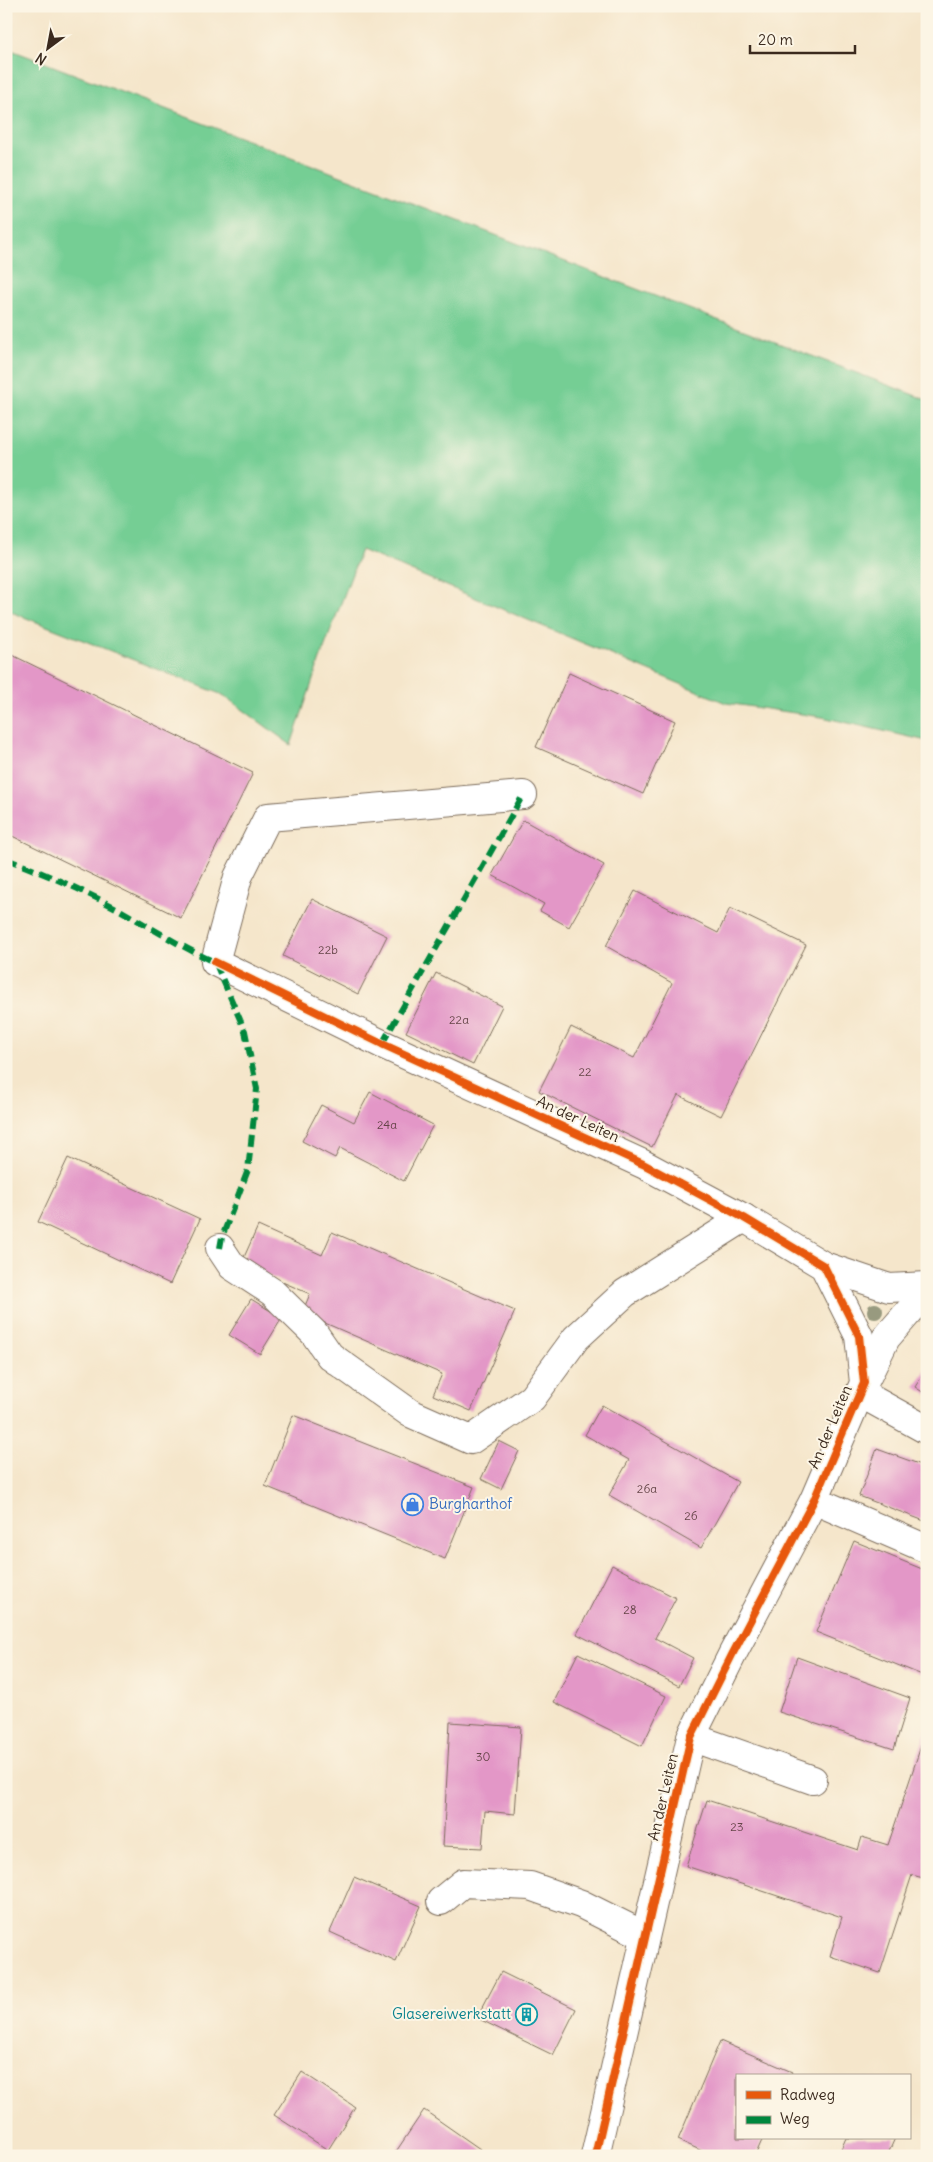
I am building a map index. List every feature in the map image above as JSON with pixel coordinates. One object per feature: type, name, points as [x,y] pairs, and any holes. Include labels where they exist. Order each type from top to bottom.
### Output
[{"type":"street","name":"An der Leiten","points":[[523,795],[268,817],[238,877],[215,962],[382,1044],[643,1164],[744,1218],[824,1266],[889,1288],[927,1286]]},
{"type":"street","points":[[220,1248],[232,1266],[272,1292],[314,1333],[330,1356],[410,1413],[472,1440],[532,1398],[576,1338],[624,1293],[744,1218]]},
{"type":"street","name":"An der Leiten","points":[[824,1266],[859,1336],[862,1388]]},
{"type":"street","name":"An der Leiten","points":[[595,2156],[691,1737],[814,1500],[862,1388],[886,1338],[927,1290]]},
{"type":"street","points":[[862,1388],[927,1430]]},
{"type":"street","points":[[814,1500],[927,1549]]},
{"type":"street","points":[[691,1737],[813,1780]]},
{"type":"street","points":[[441,1901],[463,1883],[530,1886],[581,1904],[645,1936]]},
{"type":"green space","points":[[6,48],[927,400],[927,741],[822,717],[726,703],[361,550],[320,659],[291,745],[223,695],[6,610]]},
{"type":"building","points":[[6,652],[253,773],[181,918],[6,833]]},
{"type":"building","points":[[569,673],[675,721],[643,794],[536,747]]},
{"type":"building","points":[[523,820],[604,865],[569,927],[540,911],[544,904],[492,875]]},
{"type":"building","points":[[635,891],[718,933],[730,908],[806,945],[721,1116],[678,1095],[652,1147],[539,1091],[571,1027],[634,1058],[672,983],[606,946]]},
{"type":"building","points":[[312,899],[387,936],[358,994],[283,956]]},
{"type":"building","points":[[436,973],[502,1006],[473,1065],[406,1032]]},
{"type":"building","points":[[370,1092],[433,1125],[404,1181],[340,1148],[335,1158],[302,1141],[321,1105],[354,1122]]},
{"type":"building","points":[[68,1158],[200,1219],[170,1284],[38,1222]]},
{"type":"building","points":[[258,1226],[322,1255],[332,1232],[515,1311],[471,1411],[433,1395],[442,1374],[302,1313],[310,1294],[241,1264]]},
{"type":"building","points":[[251,1299],[282,1318],[260,1354],[229,1335]]},
{"type":"building","points":[[927,1368],[927,1395],[915,1387]]},
{"type":"building","points":[[602,1405],[738,1482],[701,1548],[609,1495],[629,1460],[585,1435]]},
{"type":"building","points":[[293,1415],[474,1487],[445,1559],[265,1486]]},
{"type":"building","points":[[499,1441],[519,1451],[501,1489],[481,1479]]},
{"type":"building","points":[[877,1449],[927,1467],[927,1522],[859,1496]]},
{"type":"building","points":[[854,1541],[927,1571],[927,1677],[816,1632]]},
{"type":"building","points":[[612,1565],[676,1598],[655,1638],[693,1658],[679,1686],[577,1634]]},
{"type":"building","points":[[578,1653],[666,1696],[642,1746],[554,1702]]},
{"type":"building","points":[[797,1657],[910,1698],[894,1749],[779,1712]]},
{"type":"building","points":[[450,1722],[521,1727],[515,1814],[485,1811],[482,1848],[443,1846]]},
{"type":"building","points":[[927,1728],[927,1879],[912,1875],[880,1973],[830,1956],[842,1917],[686,1866],[707,1800],[858,1850],[862,1837],[888,1845]]},
{"type":"building","points":[[354,1877],[421,1906],[396,1962],[330,1932]]},
{"type":"building","name":"Glasereiwerkstatt","points":[[501,1972],[576,2009],[553,2055],[477,2018]]},
{"type":"building","points":[[720,2041],[792,2072],[791,2074],[736,2074],[736,2140],[762,2140],[755,2156],[713,2156],[678,2140]]},
{"type":"building","points":[[302,2072],[355,2107],[328,2150],[274,2115]]},
{"type":"building","points":[[424,2110],[490,2156],[393,2156]]},
{"type":"building","points":[[845,2140],[894,2140],[887,2156],[838,2156]]},
{"type":"marked path","points":[[382,1044],[523,795]]},
{"type":"marked path","points":[[6,859],[91,895],[215,962],[245,1031],[257,1089],[248,1170],[222,1237],[220,1248]]},
{"type":"cycle path","points":[[215,962],[382,1044],[643,1164],[744,1218],[824,1266],[859,1336],[864,1383],[814,1500],[691,1737],[595,2156]]},
{"type":"place","name":"Burgharthof","points":[[413,1504]]},
{"type":"place","name":"Glasereiwerkstatt","points":[[527,2014]]}]
